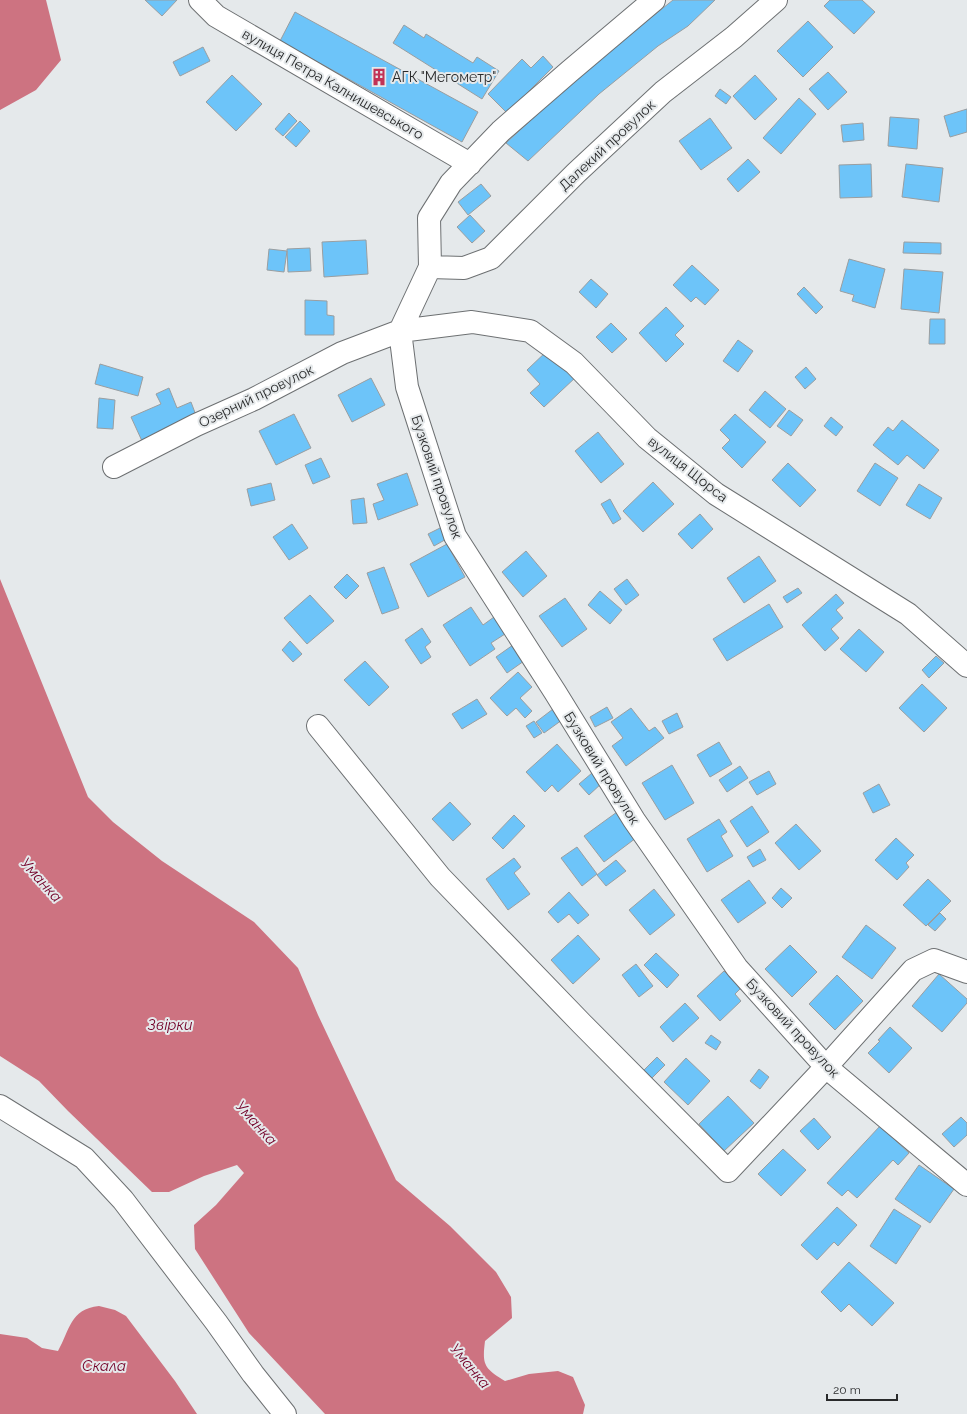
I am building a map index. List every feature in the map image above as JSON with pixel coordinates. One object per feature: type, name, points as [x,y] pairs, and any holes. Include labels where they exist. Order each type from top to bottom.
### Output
[{"type":"street","name":"вулиця Петра Калнишевського","points":[[200,0],[216,16],[470,164]]},
{"type":"street","points":[[400,331],[430,267],[429,218],[451,183],[501,131],[654,0]]},
{"type":"street","name":"Далекий провулок","points":[[430,267],[464,268],[491,258],[576,173],[663,92],[734,37],[776,0]]},
{"type":"street","name":"вулиця Щорса","points":[[400,331],[472,322],[530,331],[574,363],[647,438],[716,494],[908,614],[967,666]]},
{"type":"street","name":"Озерний провулок","points":[[114,467],[196,425],[254,399],[342,353],[400,331]]},
{"type":"street","name":"Бузковий провулок","points":[[400,331],[407,387],[456,536],[638,826],[737,968],[826,1067],[967,1185]]},
{"type":"street","points":[[318,726],[440,877],[576,1018],[728,1171],[826,1067],[913,970],[934,960],[967,972]]},
{"type":"street","points":[[0,1106],[84,1158],[123,1200],[216,1322],[253,1374],[285,1414]]},
{"type":"water","points":[[0,0],[46,0],[61,60],[36,90],[0,110]]},
{"type":"water","name":"Звірки","points":[[0,579],[88,797],[113,822],[162,861],[254,922],[298,968],[318,1015],[396,1180],[450,1226],[496,1272],[511,1297],[512,1318],[485,1341],[484,1361],[486,1365],[493,1373],[505,1381],[529,1374],[558,1371],[573,1377],[585,1405],[583,1414],[325,1414],[249,1333],[195,1249],[194,1225],[216,1205],[244,1173],[237,1165],[204,1176],[169,1192],[152,1192],[39,1081],[0,1056]]},
{"type":"water","name":"Скала","points":[[99,1306],[115,1310],[126,1316],[175,1381],[197,1414],[0,1414],[0,1334],[27,1338],[42,1348],[58,1351],[76,1316],[82,1311]]},
{"type":"building","points":[[145,0],[177,0],[162,16]]},
{"type":"building","points":[[673,0],[715,0],[688,26],[658,46],[599,94],[528,161],[506,143],[583,72]]},
{"type":"building","points":[[830,0],[862,0],[875,12],[854,34],[824,6]]},
{"type":"building","name":"АГК \"Мегометр\"","points":[[295,12],[478,112],[462,142],[280,41]]},
{"type":"building","points":[[808,21],[833,47],[803,77],[777,51]]},
{"type":"building","points":[[404,25],[424,38],[426,34],[473,63],[477,57],[499,71],[482,99],[393,43]]},
{"type":"building","points":[[203,47],[210,61],[180,76],[173,62]]},
{"type":"building","points":[[543,56],[553,67],[507,113],[488,94],[522,59],[531,68]]},
{"type":"building","points":[[828,72],[847,92],[828,110],[809,89]]},
{"type":"building","points":[[232,75],[262,104],[236,131],[206,102]]},
{"type":"building","points":[[755,75],[777,99],[755,120],[733,96]]},
{"type":"building","points":[[720,89],[731,97],[726,104],[715,96]]},
{"type":"building","points":[[799,98],[816,114],[781,154],[763,138]]},
{"type":"building","points":[[967,109],[967,132],[950,137],[944,116]]},
{"type":"building","points":[[289,113],[297,121],[283,136],[275,129]]},
{"type":"building","points":[[890,117],[919,119],[917,149],[888,146]]},
{"type":"building","points":[[710,118],[732,148],[701,170],[679,141]]},
{"type":"building","points":[[300,121],[310,131],[296,147],[285,137]]},
{"type":"building","points":[[863,123],[864,140],[843,142],[841,125]]},
{"type":"building","points":[[748,159],[760,172],[738,192],[727,179]]},
{"type":"building","points":[[871,164],[872,197],[840,198],[839,165]]},
{"type":"building","points":[[906,164],[943,168],[939,202],[902,197]]},
{"type":"building","points":[[481,184],[491,196],[468,215],[458,202]]},
{"type":"building","points":[[470,215],[485,231],[472,243],[457,227]]},
{"type":"building","points":[[366,240],[368,274],[324,277],[322,242]]},
{"type":"building","points":[[904,242],[941,243],[941,254],[903,253]]},
{"type":"building","points":[[310,248],[311,271],[288,272],[287,249]]},
{"type":"building","points":[[269,249],[287,251],[284,272],[267,270]]},
{"type":"building","points":[[849,259],[885,269],[875,308],[852,301],[854,295],[840,291]]},
{"type":"building","points":[[692,265],[719,290],[705,305],[696,297],[691,302],[673,285]]},
{"type":"building","points":[[904,269],[943,272],[939,313],[901,309]]},
{"type":"building","points":[[591,279],[608,294],[596,308],[579,292]]},
{"type":"building","points":[[804,287],[823,307],[816,314],[797,294]]},
{"type":"building","points":[[305,300],[327,301],[327,315],[334,316],[334,335],[305,335]]},
{"type":"building","points":[[666,307],[684,326],[675,335],[684,344],[666,362],[639,333]]},
{"type":"building","points":[[930,319],[945,319],[945,344],[929,344]]},
{"type":"building","points":[[611,323],[627,339],[612,353],[596,337]]},
{"type":"building","points":[[738,340],[753,351],[738,372],[723,361]]},
{"type":"building","points":[[549,349],[576,377],[544,407],[530,393],[540,384],[527,370]]},
{"type":"building","points":[[100,364],[143,377],[138,396],[95,384]]},
{"type":"building","points":[[806,367],[816,379],[805,389],[795,377]]},
{"type":"building","points":[[371,378],[385,405],[352,422],[338,395]]},
{"type":"building","points":[[169,388],[177,408],[191,402],[197,418],[142,441],[131,417],[161,404],[156,394]]},
{"type":"building","points":[[765,391],[786,409],[770,428],[749,410]]},
{"type":"building","points":[[99,398],[115,400],[113,429],[97,428]]},
{"type":"building","points":[[789,410],[803,420],[791,436],[777,426]]},
{"type":"building","points":[[294,414],[311,448],[276,465],[259,431]]},
{"type":"building","points":[[735,414],[766,442],[742,468],[722,448],[730,440],[720,430]]},
{"type":"building","points":[[831,417],[843,427],[836,436],[824,426]]},
{"type":"building","points":[[902,420],[939,450],[924,469],[907,455],[898,465],[873,445],[888,427],[893,431]]},
{"type":"building","points":[[598,432],[624,464],[601,483],[575,451]]},
{"type":"building","points":[[321,458],[330,477],[313,484],[305,465]]},
{"type":"building","points":[[788,463],[816,490],[800,507],[772,480]]},
{"type":"building","points":[[875,463],[898,478],[880,506],[857,491]]},
{"type":"building","points":[[407,473],[418,505],[378,520],[373,504],[384,500],[377,484]]},
{"type":"building","points":[[653,482],[674,504],[643,532],[623,511]]},
{"type":"building","points":[[271,483],[275,500],[251,506],[247,489]]},
{"type":"building","points":[[919,484],[942,498],[930,519],[906,505]]},
{"type":"building","points":[[364,498],[367,523],[353,524],[351,500]]},
{"type":"building","points":[[610,499],[621,519],[613,524],[601,504]]},
{"type":"building","points":[[700,514],[713,529],[692,549],[678,534]]},
{"type":"building","points":[[292,524],[308,548],[289,560],[273,537]]},
{"type":"building","points":[[444,526],[450,537],[434,546],[428,534]]},
{"type":"building","points":[[447,544],[465,577],[428,597],[410,564]]},
{"type":"building","points":[[526,551],[547,576],[523,597],[502,572]]},
{"type":"building","points":[[759,556],[776,581],[744,603],[727,578]]},
{"type":"building","points":[[384,567],[399,608],[382,614],[367,573]]},
{"type":"building","points":[[347,574],[359,586],[346,599],[334,587]]},
{"type":"building","points":[[627,579],[639,595],[626,605],[614,589]]},
{"type":"building","points":[[798,588],[802,593],[787,603],[783,597]]},
{"type":"building","points":[[600,591],[622,610],[610,624],[588,605]]},
{"type":"building","points":[[836,594],[844,603],[836,610],[843,618],[831,629],[839,638],[825,651],[802,625]]},
{"type":"building","points":[[310,595],[334,621],[307,644],[284,618]]},
{"type":"building","points":[[565,598],[587,629],[562,647],[539,616]]},
{"type":"building","points":[[769,604],[783,627],[727,661],[713,639]]},
{"type":"building","points":[[471,607],[483,625],[494,617],[505,634],[491,643],[495,649],[470,666],[443,625]]},
{"type":"building","points":[[422,628],[431,642],[425,647],[431,657],[421,664],[405,640]]},
{"type":"building","points":[[859,629],[884,652],[866,672],[840,649]]},
{"type":"building","points":[[290,641],[302,654],[293,662],[282,650]]},
{"type":"building","points":[[513,645],[524,661],[507,673],[496,657]]},
{"type":"building","points":[[936,656],[944,663],[929,678],[922,670]]},
{"type":"building","points":[[365,661],[389,687],[369,706],[344,680]]},
{"type":"building","points":[[518,672],[532,687],[520,698],[532,711],[525,718],[516,708],[507,716],[490,698]]},
{"type":"building","points":[[922,684],[947,708],[924,732],[899,708]]},
{"type":"building","points":[[477,699],[487,714],[462,729],[452,714]]},
{"type":"building","points":[[607,707],[613,718],[595,727],[590,717]]},
{"type":"building","points":[[631,708],[649,731],[655,727],[664,738],[626,766],[612,746],[623,738],[611,722]]},
{"type":"building","points":[[553,709],[562,720],[544,733],[536,722]]},
{"type":"building","points":[[677,713],[683,727],[669,734],[662,721]]},
{"type":"building","points":[[534,721],[542,733],[534,738],[526,726]]},
{"type":"building","points":[[719,742],[732,764],[710,777],[697,755]]},
{"type":"building","points":[[557,744],[581,771],[558,792],[552,785],[545,792],[526,772]]},
{"type":"building","points":[[672,765],[694,803],[665,820],[642,783]]},
{"type":"building","points":[[740,766],[748,778],[727,792],[719,780]]},
{"type":"building","points":[[769,771],[776,784],[757,795],[749,782]]},
{"type":"building","points":[[592,773],[602,783],[589,795],[579,784]]},
{"type":"building","points":[[879,784],[890,805],[873,813],[863,793]]},
{"type":"building","points":[[450,802],[471,824],[453,841],[432,819]]},
{"type":"building","points":[[752,806],[769,832],[747,847],[730,821]]},
{"type":"building","points":[[617,812],[636,838],[604,862],[584,836]]},
{"type":"building","points":[[514,815],[525,826],[503,849],[492,838]]},
{"type":"building","points":[[719,819],[727,832],[721,836],[733,856],[707,872],[687,839]]},
{"type":"building","points":[[796,824],[821,851],[799,870],[775,843]]},
{"type":"building","points":[[896,838],[914,855],[906,863],[909,867],[897,880],[875,860]]},
{"type":"building","points":[[577,847],[597,874],[582,886],[561,858]]},
{"type":"building","points":[[760,849],[766,860],[753,867],[747,857]]},
{"type":"building","points":[[514,858],[521,867],[514,873],[530,894],[508,910],[486,879]]},
{"type":"building","points":[[616,860],[626,871],[606,886],[597,875]]},
{"type":"building","points":[[928,879],[951,901],[926,926],[903,905]]},
{"type":"building","points":[[749,880],[766,903],[738,923],[721,900]]},
{"type":"building","points":[[781,888],[792,898],[782,908],[772,898]]},
{"type":"building","points":[[654,889],[675,915],[650,935],[629,910]]},
{"type":"building","points":[[569,892],[589,915],[578,924],[569,914],[558,923],[548,912]]},
{"type":"building","points":[[940,913],[946,919],[935,931],[928,925]]},
{"type":"building","points":[[866,925],[896,948],[872,979],[842,957]]},
{"type":"building","points":[[578,935],[600,959],[573,984],[551,960]]},
{"type":"building","points":[[790,945],[817,972],[792,997],[765,969]]},
{"type":"building","points":[[656,953],[679,975],[667,988],[644,965]]},
{"type":"building","points":[[636,964],[653,986],[639,997],[622,975]]},
{"type":"building","points":[[724,971],[741,988],[735,994],[741,1001],[720,1021],[697,996]]},
{"type":"building","points":[[939,974],[967,999],[967,1003],[942,1032],[912,1006]]},
{"type":"building","points":[[837,975],[863,1001],[835,1030],[809,1004]]},
{"type":"building","points":[[685,1003],[699,1018],[673,1042],[660,1027]]},
{"type":"building","points":[[890,1027],[912,1048],[889,1073],[868,1053],[880,1041],[878,1040]]},
{"type":"building","points":[[711,1035],[721,1042],[716,1050],[705,1043]]},
{"type":"building","points":[[657,1057],[665,1065],[651,1079],[643,1071]]},
{"type":"building","points":[[686,1058],[710,1081],[688,1105],[664,1082]]},
{"type":"building","points":[[759,1069],[769,1077],[760,1089],[750,1081]]},
{"type":"building","points":[[728,1096],[754,1123],[724,1151],[699,1124]]},
{"type":"building","points":[[961,1117],[967,1123],[967,1135],[954,1147],[942,1134]]},
{"type":"building","points":[[814,1118],[831,1137],[818,1150],[800,1131]]},
{"type":"building","points":[[880,1126],[909,1153],[898,1165],[893,1160],[857,1198],[848,1190],[842,1196],[827,1183]]},
{"type":"building","points":[[783,1149],[806,1170],[781,1196],[758,1174]]},
{"type":"building","points":[[919,1165],[954,1189],[930,1223],[895,1199]]},
{"type":"building","points":[[837,1207],[857,1225],[838,1246],[834,1242],[817,1260],[801,1245]]},
{"type":"building","points":[[894,1209],[921,1226],[896,1264],[870,1246]]},
{"type":"building","points":[[849,1262],[894,1303],[872,1326],[849,1304],[841,1312],[821,1292]]},
{"type":"place","name":"АГК \"Мегометр\"","points":[[379,77]]},
{"type":"water label","name":"Уманка","points":[[41,880]]},
{"type":"water label","name":"Уманка","points":[[256,1123]]},
{"type":"water label","name":"Уманка","points":[[470,1366]]}]
